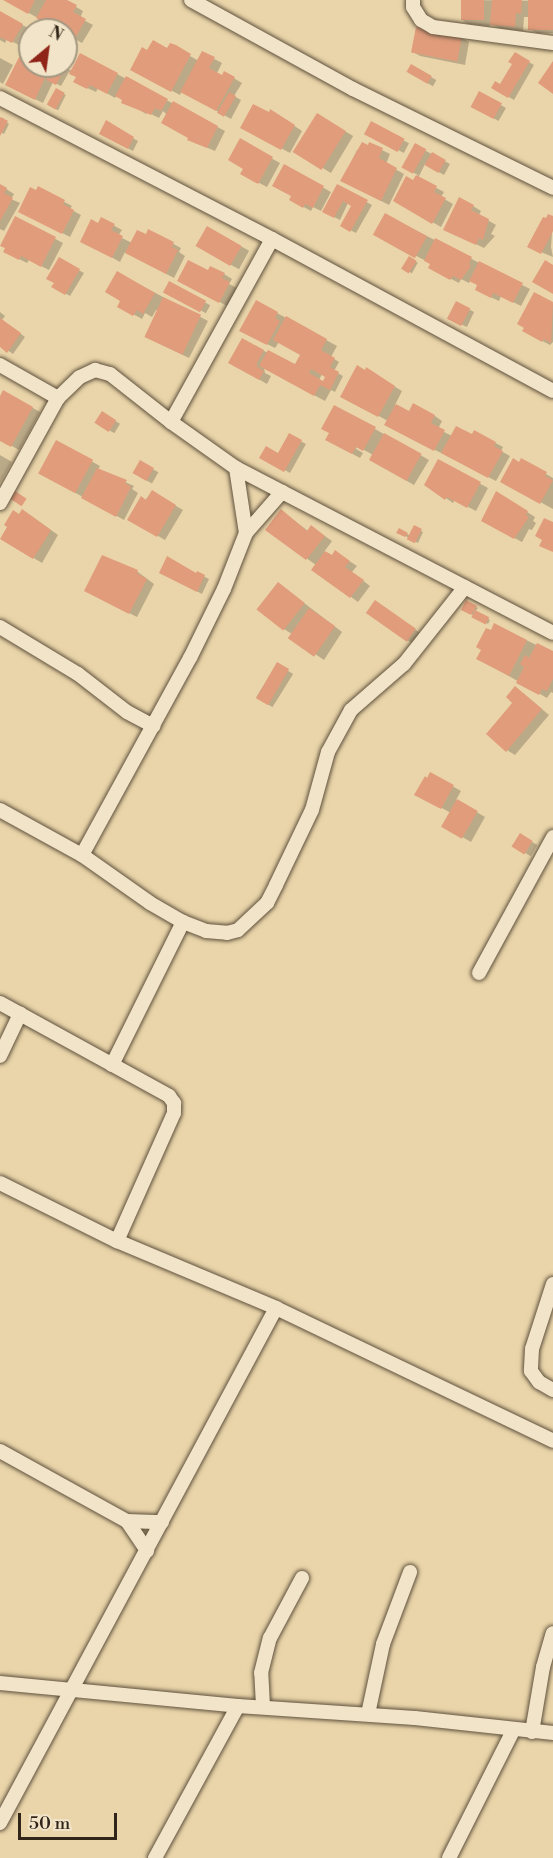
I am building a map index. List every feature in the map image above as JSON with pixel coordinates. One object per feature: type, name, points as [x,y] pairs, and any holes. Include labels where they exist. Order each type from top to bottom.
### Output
[{"type":"street","points":[[191,0],[353,89],[553,188]]},
{"type":"street","points":[[413,0],[413,6],[421,20],[433,27],[553,43]]},
{"type":"street","points":[[0,98],[272,239],[552,389]]},
{"type":"street","points":[[171,422],[272,239]]},
{"type":"street","points":[[0,365],[58,398]]},
{"type":"street","points":[[0,503],[58,398],[80,377],[95,370],[110,374],[171,422],[236,468],[553,633]]},
{"type":"street","points":[[236,468],[246,533]]},
{"type":"street","points":[[82,855],[218,601],[246,533],[282,492]]},
{"type":"street","points":[[0,810],[82,855],[150,903],[183,922],[206,931],[226,933],[238,930],[267,903],[312,810],[328,752],[351,710],[404,664],[465,587]]},
{"type":"street","points":[[0,627],[78,674],[127,712],[153,726]]},
{"type":"street","points":[[478,973],[553,837]]},
{"type":"street","points":[[112,1065],[183,922]]},
{"type":"street","points":[[0,1003],[169,1096],[174,1103],[174,1113],[117,1241]]},
{"type":"street","points":[[0,1056],[21,1014]]},
{"type":"street","points":[[0,1183],[117,1241],[276,1308],[553,1441]]},
{"type":"street","points":[[553,1284],[532,1349],[531,1371],[539,1382],[553,1390]]},
{"type":"street","points":[[1,1819],[74,1688],[276,1308]]},
{"type":"street","points":[[0,1451],[127,1521],[162,1522]]},
{"type":"street","points":[[127,1521],[147,1551]]},
{"type":"street","points":[[368,1714],[383,1644],[410,1572]]},
{"type":"street","points":[[262,1706],[261,1673],[270,1638],[302,1578]]},
{"type":"street","points":[[532,1732],[552,1641]]},
{"type":"street","points":[[0,1671],[7,1683],[238,1706],[368,1714],[553,1734]]},
{"type":"street","points":[[155,1858],[238,1706]]},
{"type":"street","points":[[449,1858],[514,1730]]},
{"type":"building","points":[[3,0],[35,0],[28,14]]},
{"type":"building","points":[[46,0],[67,0],[77,5],[73,12],[86,19],[78,33],[78,18],[36,18]]},
{"type":"building","points":[[461,0],[484,0],[484,20],[461,20]]},
{"type":"building","points":[[492,0],[522,0],[521,14],[516,13],[515,27],[490,25]]},
{"type":"building","points":[[528,0],[553,0],[553,30],[528,30]]},
{"type":"building","points":[[0,11],[18,21],[18,33],[12,43],[0,37]]},
{"type":"building","points":[[416,27],[462,36],[457,61],[411,53]]},
{"type":"building","points":[[153,40],[167,48],[170,43],[176,45],[191,54],[171,92],[130,70],[142,47],[147,50]]},
{"type":"building","points":[[202,51],[215,57],[209,68],[222,75],[224,71],[235,77],[216,111],[180,92]]},
{"type":"building","points":[[515,52],[530,61],[508,98],[491,88],[495,81],[500,84],[512,64],[508,62]]},
{"type":"building","points":[[80,53],[118,73],[107,94],[90,85],[87,89],[73,82],[78,78]]},
{"type":"building","points":[[18,59],[18,78],[45,78],[35,100],[5,85]]},
{"type":"building","points":[[553,61],[553,94],[538,83]]},
{"type":"building","points":[[411,64],[432,76],[427,84],[406,72]]},
{"type":"building","points":[[126,76],[168,99],[161,111],[155,108],[151,115],[121,103],[122,100],[115,96]]},
{"type":"building","points":[[47,78],[60,78],[56,85],[46,80]]},
{"type":"building","points":[[56,88],[65,93],[56,109],[47,105]]},
{"type":"building","points":[[479,91],[502,103],[494,119],[471,107]]},
{"type":"building","points":[[229,92],[236,96],[224,117],[217,113]]},
{"type":"building","points":[[173,101],[218,126],[207,148],[187,140],[188,138],[161,123]]},
{"type":"building","points":[[253,104],[269,112],[270,109],[295,125],[281,150],[240,128]]},
{"type":"building","points":[[317,113],[346,131],[321,170],[293,152]]},
{"type":"building","points":[[0,118],[8,121],[0,136]]},
{"type":"building","points":[[106,120],[134,137],[128,149],[99,134]]},
{"type":"building","points":[[371,121],[405,139],[398,152],[364,134]]},
{"type":"building","points":[[240,138],[273,157],[258,184],[240,174],[243,169],[228,160]]},
{"type":"building","points":[[362,142],[368,145],[369,142],[383,148],[379,158],[397,168],[381,201],[340,181]]},
{"type":"building","points":[[415,143],[426,149],[413,174],[401,167]]},
{"type":"building","points":[[432,152],[446,160],[438,173],[424,165]]},
{"type":"building","points":[[284,164],[324,186],[313,208],[305,204],[303,208],[289,200],[291,196],[272,186]]},
{"type":"building","points":[[416,175],[437,186],[434,192],[446,198],[432,224],[393,201],[406,176],[413,180]]},
{"type":"building","points":[[0,184],[7,188],[4,193],[13,198],[0,221]]},
{"type":"building","points":[[337,184],[368,200],[350,232],[340,226],[351,206],[343,201],[334,218],[322,212]]},
{"type":"building","points":[[38,186],[65,200],[63,204],[74,210],[62,234],[18,212],[30,187],[36,190]]},
{"type":"building","points":[[459,197],[474,205],[471,210],[489,219],[483,240],[479,238],[476,245],[443,230]]},
{"type":"building","points":[[385,213],[427,236],[415,258],[373,235]]},
{"type":"building","points":[[548,214],[553,216],[553,231],[541,254],[527,247],[543,217],[546,218]]},
{"type":"building","points":[[15,216],[56,237],[41,267],[21,256],[19,260],[3,252],[5,248],[0,246]]},
{"type":"building","points":[[101,217],[115,224],[111,230],[123,236],[112,258],[80,242],[91,219],[98,223]]},
{"type":"building","points":[[207,226],[242,246],[230,266],[196,246]]},
{"type":"building","points":[[148,229],[174,242],[172,247],[178,250],[166,274],[125,253],[137,230],[146,234]]},
{"type":"building","points":[[435,238],[472,257],[469,264],[471,266],[461,280],[453,276],[450,280],[428,268],[430,264],[424,261]]},
{"type":"building","points":[[409,256],[417,261],[409,273],[401,269]]},
{"type":"building","points":[[59,257],[80,269],[65,295],[51,287],[54,283],[46,279]]},
{"type":"building","points":[[188,260],[208,270],[210,266],[225,273],[222,278],[230,282],[219,303],[177,281]]},
{"type":"building","points":[[545,260],[553,265],[553,294],[532,282]]},
{"type":"building","points":[[479,261],[523,283],[513,303],[493,293],[491,298],[475,290],[477,285],[469,281]]},
{"type":"building","points":[[117,271],[155,293],[143,314],[137,310],[133,316],[117,307],[120,301],[105,292]]},
{"type":"building","points":[[169,281],[206,301],[200,312],[163,292]]},
{"type":"building","points":[[534,292],[553,302],[551,343],[544,339],[542,342],[522,331],[524,328],[517,324]]},
{"type":"building","points":[[163,297],[201,315],[182,355],[144,337]]},
{"type":"building","points":[[256,300],[278,312],[275,318],[280,321],[267,345],[239,331]]},
{"type":"building","points":[[456,301],[470,308],[461,326],[447,319]]},
{"type":"building","points":[[286,316],[327,339],[321,350],[335,358],[330,367],[339,372],[330,390],[320,385],[314,396],[259,366],[268,350],[295,364],[300,355],[273,340]],"holes":[[[311,369],[325,377],[323,381],[309,373]]]},
{"type":"building","points":[[0,318],[21,333],[7,353],[0,347]]},
{"type":"building","points":[[242,338],[264,350],[257,363],[257,367],[264,371],[259,380],[228,363]]},
{"type":"building","points":[[357,365],[365,370],[366,367],[395,386],[378,417],[340,397]]},
{"type":"building","points":[[3,390],[33,407],[11,447],[0,441],[0,396]]},
{"type":"building","points":[[413,403],[435,415],[431,423],[445,430],[434,451],[384,425],[396,404],[409,411]]},
{"type":"building","points":[[334,405],[376,427],[363,451],[356,447],[352,454],[325,440],[329,433],[321,429]]},
{"type":"building","points":[[102,411],[116,420],[109,432],[94,423]]},
{"type":"building","points":[[456,426],[472,434],[474,430],[496,442],[494,446],[503,451],[488,478],[441,453]]},
{"type":"building","points":[[289,433],[302,440],[284,472],[259,458],[266,446],[278,453]]},
{"type":"building","points":[[384,433],[422,454],[407,481],[369,460]]},
{"type":"building","points":[[56,440],[93,460],[75,493],[38,474]]},
{"type":"building","points":[[513,458],[519,462],[521,458],[547,472],[545,476],[553,480],[540,504],[500,482]]},
{"type":"building","points":[[438,459],[481,482],[467,508],[447,497],[445,500],[424,485]]},
{"type":"building","points":[[140,460],[154,468],[146,481],[132,473]]},
{"type":"building","points":[[97,468],[127,480],[125,483],[131,487],[116,517],[81,498]]},
{"type":"building","points":[[152,490],[176,505],[157,537],[127,520],[141,496],[146,500]]},
{"type":"building","points":[[15,491],[27,499],[22,506],[10,498]]},
{"type":"building","points":[[496,491],[528,511],[526,515],[529,517],[514,539],[481,521]]},
{"type":"building","points":[[22,509],[51,530],[33,559],[0,539],[7,527],[4,525],[13,510],[19,514]]},
{"type":"building","points":[[281,509],[307,531],[311,525],[325,536],[306,560],[265,530]]},
{"type":"building","points":[[544,518],[553,522],[553,552],[539,546],[542,540],[535,536]]},
{"type":"building","points":[[414,525],[422,529],[415,543],[407,539]]},
{"type":"building","points":[[399,528],[408,533],[405,537],[396,533]]},
{"type":"building","points":[[335,550],[350,561],[345,567],[364,580],[350,598],[311,570],[325,551],[332,555]]},
{"type":"building","points":[[102,555],[138,570],[137,573],[147,579],[129,614],[84,591]]},
{"type":"building","points":[[167,556],[196,573],[197,571],[205,575],[197,592],[159,573]]},
{"type":"building","points":[[278,582],[305,603],[283,631],[256,610]]},
{"type":"building","points":[[375,600],[416,629],[407,642],[366,613]]},
{"type":"building","points":[[466,600],[477,606],[471,615],[461,610]]},
{"type":"building","points":[[309,608],[335,626],[314,657],[288,638]]},
{"type":"building","points":[[475,610],[489,617],[486,624],[471,617]]},
{"type":"building","points":[[494,623],[527,640],[509,676],[476,659],[481,650],[476,647],[486,628],[491,630]]},
{"type":"building","points":[[537,643],[553,651],[553,679],[547,691],[542,689],[539,695],[516,683],[524,667],[520,664],[525,655],[529,658]]},
{"type":"building","points":[[277,662],[289,669],[268,705],[256,698]]},
{"type":"building","points":[[515,686],[542,709],[506,752],[486,734],[512,703],[506,697]]},
{"type":"building","points":[[430,772],[454,785],[441,809],[414,795],[425,776],[427,778]]},
{"type":"building","points":[[457,799],[478,811],[462,839],[441,827]]},
{"type":"building","points":[[520,833],[533,841],[524,855],[512,847]]}]
